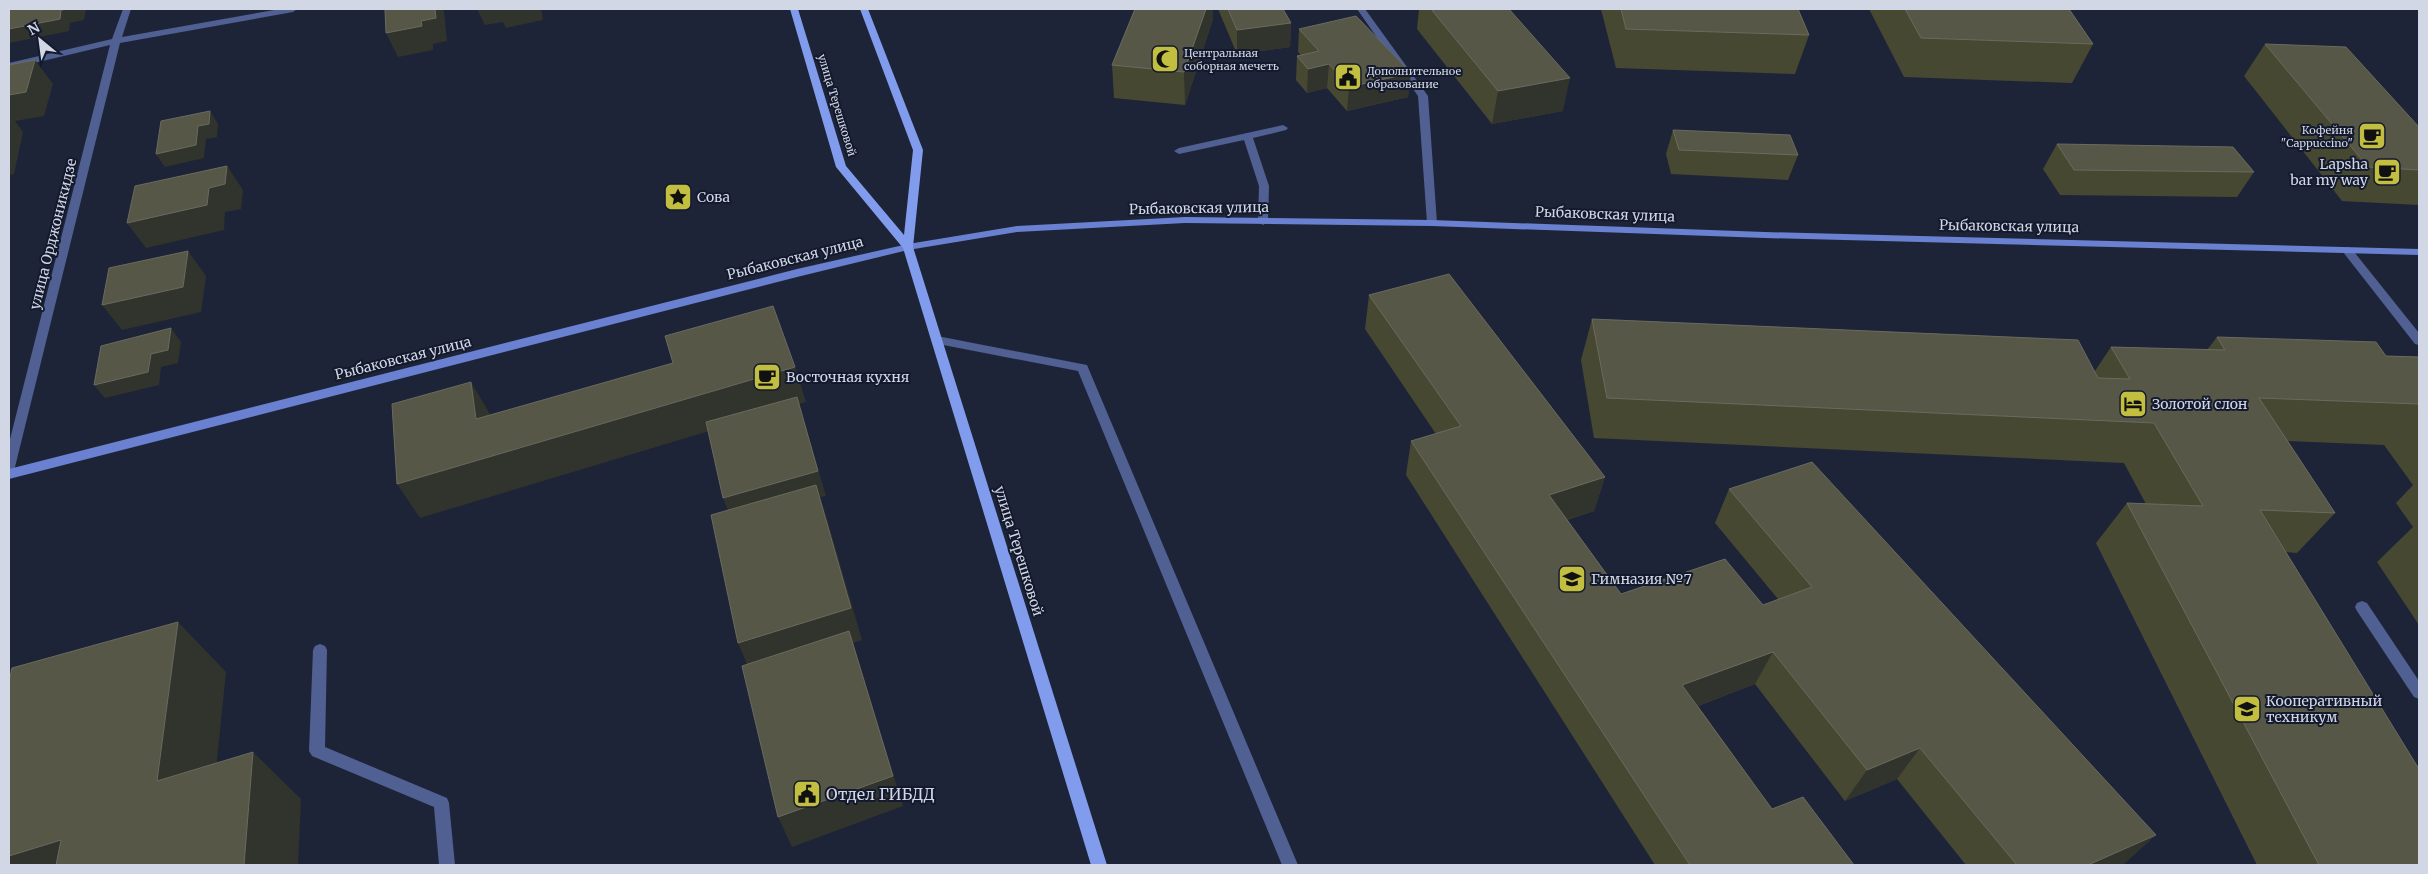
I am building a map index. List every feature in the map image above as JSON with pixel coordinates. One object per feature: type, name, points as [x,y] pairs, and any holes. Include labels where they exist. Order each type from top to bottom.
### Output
[{"type":"main road","name":"улица Терешковой","points":[[794,9],[841,167],[908,246]]},
{"type":"main road","name":"улица Терешковой","points":[[864,9],[918,150],[908,246],[1099,865]]},
{"type":"main road","name":"Рыбаковская улица","points":[[9,474],[908,246],[1017,229],[1185,220],[1432,223],[1765,235],[2419,252]]},
{"type":"street","name":"улица Орджоникидзе","points":[[9,467],[116,41],[128,9]]},
{"type":"street","points":[[9,66],[116,41],[293,9]]},
{"type":"street","points":[[1361,9],[1423,96],[1432,223]]},
{"type":"street","points":[[1179,151],[1283,128]]},
{"type":"street","points":[[1248,135],[1264,186],[1263,222]]},
{"type":"street","points":[[2348,250],[2419,341]]},
{"type":"street","points":[[937,340],[1083,368],[1290,865]]},
{"type":"street","points":[[2362,607],[2419,692]]},
{"type":"street","points":[[320,650],[317,751],[441,802],[448,865]]},
{"type":"building","points":[[9,9],[70,9],[61,10],[60,19],[9,29]]},
{"type":"building","points":[[435,9],[436,18],[421,21],[422,26],[386,33],[385,10]]},
{"type":"building","points":[[1135,9],[1206,9],[1184,72],[1112,65]]},
{"type":"building","points":[[1228,9],[1283,9],[1291,23],[1237,30]]},
{"type":"building","points":[[1431,9],[1509,9],[1570,78],[1498,91]]},
{"type":"building","points":[[1621,9],[1798,9],[1809,35],[1626,29]]},
{"type":"building","points":[[1905,9],[2069,9],[2093,44],[1921,38]]},
{"type":"building","points":[[1356,16],[1411,73],[1349,87],[1329,64],[1308,69],[1297,56],[1319,51],[1299,29]]},
{"type":"building","points":[[2265,44],[2346,47],[2419,127],[2419,170],[2368,167]]},
{"type":"building","points":[[35,60],[26,92],[9,95],[9,65]]},
{"type":"building","points":[[210,111],[209,124],[198,126],[196,145],[156,154],[161,121]]},
{"type":"building","points":[[1673,130],[1790,135],[1798,155],[1679,150]]},
{"type":"building","points":[[2057,144],[2233,147],[2254,172],[2074,170]]},
{"type":"building","points":[[227,166],[225,184],[209,188],[207,205],[127,223],[135,186]]},
{"type":"building","points":[[188,251],[183,287],[102,305],[109,268]]},
{"type":"building","points":[[1449,274],[1605,477],[1549,495],[1621,594],[1725,559],[1763,605],[1812,587],[1729,489],[1812,462],[2156,835],[2088,865],[2017,865],[1920,748],[1867,770],[1773,652],[1682,685],[1772,809],[1803,797],[1854,865],[1690,865],[1411,441],[1461,426],[1369,295]]},
{"type":"building","points":[[773,306],[795,367],[397,484],[392,404],[471,382],[476,419],[673,363],[665,336]]},
{"type":"building","points":[[1592,319],[2078,340],[2098,378],[2130,379],[2111,347],[2225,350],[2217,337],[2376,342],[2386,356],[2419,357],[2419,404],[2259,398],[2335,513],[2260,510],[2419,769],[2419,865],[2319,865],[2127,503],[2203,506],[2154,423],[1607,398]]},
{"type":"building","points":[[171,328],[168,350],[151,354],[148,372],[94,385],[101,346]]},
{"type":"building","points":[[797,397],[818,471],[723,498],[706,422]]},
{"type":"building","points":[[816,485],[851,608],[738,643],[711,515]]},
{"type":"building","points":[[178,622],[157,781],[253,752],[244,865],[56,865],[61,840],[9,856],[9,682],[12,668]]},
{"type":"building","points":[[849,631],[893,776],[778,817],[742,666]]},
{"type":"place","name":"Центральная соборная мечеть","points":[[1165,59]]},
{"type":"place","name":"Дополнительное образование","points":[[1348,77]]},
{"type":"place","name":"Кофейня \"Cappuccino\"","points":[[2372,136]]},
{"type":"place","name":"Lapsha bar my way","points":[[2387,172]]},
{"type":"place","name":"Сова","points":[[678,197]]},
{"type":"place","name":"Восточная кухня","points":[[767,377]]},
{"type":"place","name":"Золотой слон","points":[[2133,404]]},
{"type":"place","name":"Гимназия №7","points":[[1572,579]]},
{"type":"place","name":"Кооперативный техникум","points":[[2247,709]]},
{"type":"place","name":"Отдел ГИБДД","points":[[807,794]]}]
